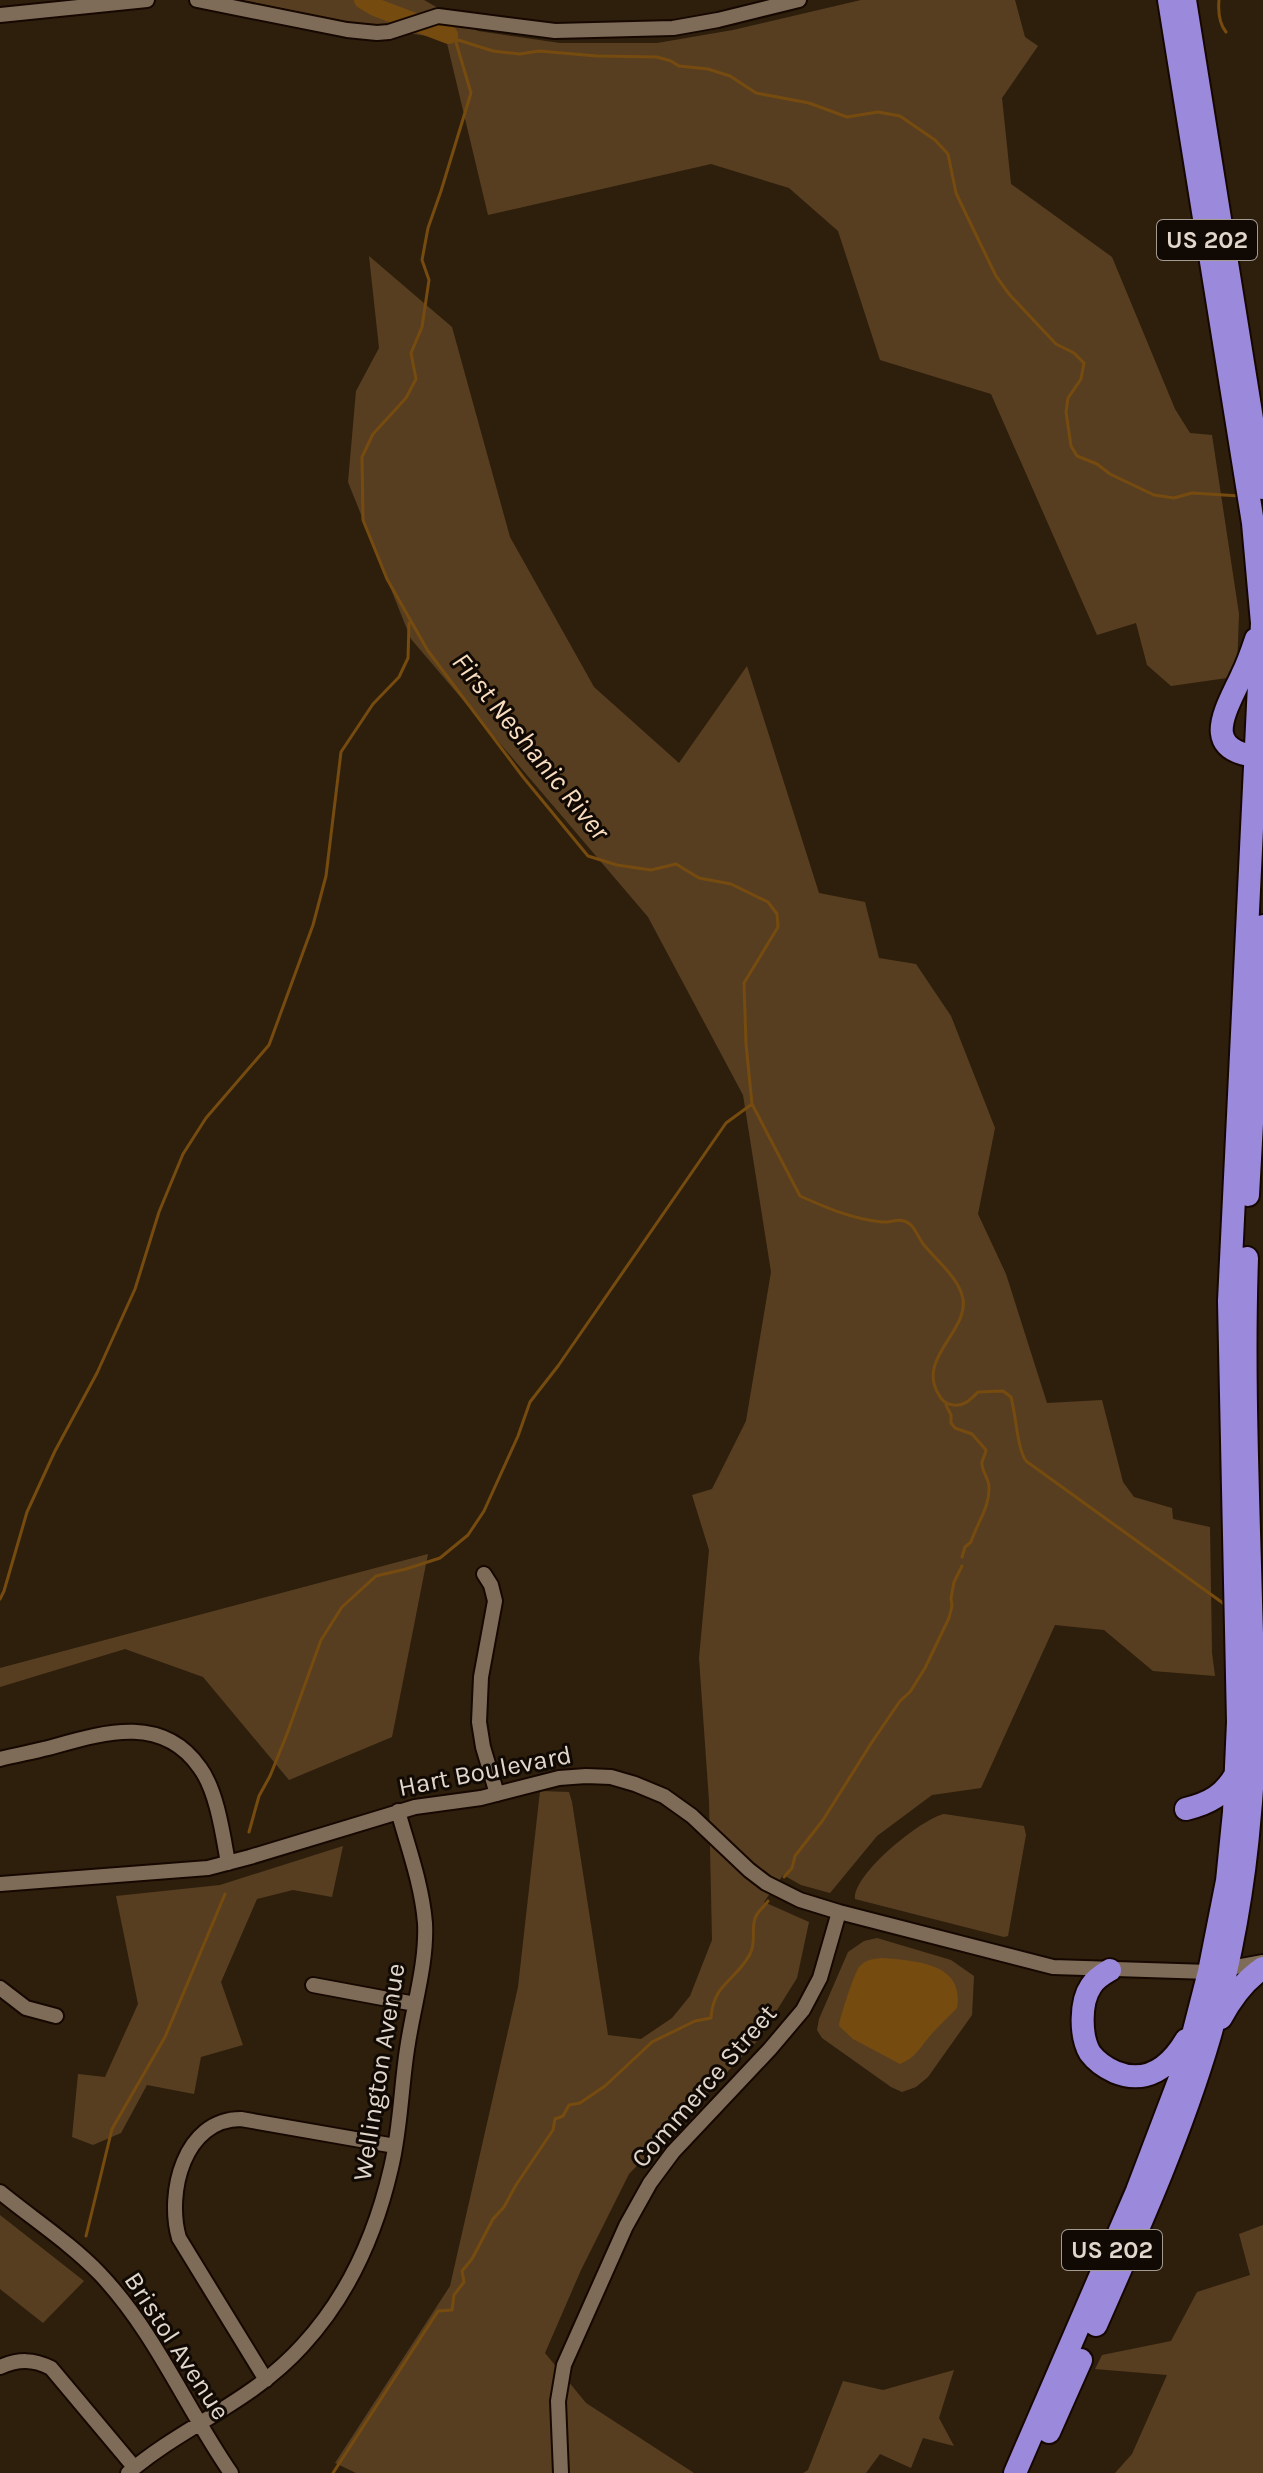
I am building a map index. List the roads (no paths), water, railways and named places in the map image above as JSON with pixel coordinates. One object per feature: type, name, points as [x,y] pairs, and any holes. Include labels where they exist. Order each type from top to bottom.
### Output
[{"type":"highway","name":"US 202","points":[[1169,0],[1255,488]]},
{"type":"highway","name":"US 202","points":[[1185,0],[1255,488],[1262,623],[1259,785],[1229,1301],[1244,1643],[1236,1774],[1249,1813]]},
{"type":"highway","points":[[1260,756],[1237,752],[1227,744],[1221,726],[1223,714],[1245,671],[1262,623]]},
{"type":"highway","name":"US 202","points":[[1243,1596],[1254,1361],[1248,1192],[1263,926]]},
{"type":"highway","name":"US 202","points":[[1031,2473],[1180,2125],[1218,1971],[1235,1926],[1249,1813],[1254,1711],[1244,1643]]},
{"type":"highway","points":[[1186,1809],[1220,1796],[1236,1774]]},
{"type":"highway","points":[[1110,1970],[1091,1985],[1085,2001],[1083,2025],[1090,2052],[1106,2068],[1122,2075],[1138,2077],[1155,2073],[1202,2031],[1263,1965]]},
{"type":"highway","name":"US 202","points":[[1015,2473],[1137,2191],[1180,2078],[1202,2031]]},
{"type":"street","points":[[0,15],[147,0]]},
{"type":"street","points":[[197,0],[362,32],[389,32],[427,18],[452,17],[555,31],[627,30],[695,24],[799,0]]},
{"type":"street","points":[[484,1574],[495,1601],[481,1677],[479,1722],[497,1794]]},
{"type":"street","points":[[0,1759],[94,1736],[126,1731],[156,1734],[181,1747],[208,1782],[228,1863]]},
{"type":"street","name":"Hart Boulevard","points":[[0,1884],[197,1869],[228,1863],[398,1811],[497,1794],[559,1778],[611,1777],[635,1784],[681,1807],[766,1883],[800,1900],[839,1912],[1053,1967],[1218,1971],[1263,1965]]},
{"type":"street","name":"Wellington Avenue","points":[[131,2470],[266,2380],[302,2346],[342,2292],[371,2232],[395,2146],[425,1926],[420,1894],[398,1811]]},
{"type":"street","name":"Commerce Street","points":[[561,2473],[558,2401],[564,2365],[626,2226],[650,2183],[673,2152],[803,2010],[820,1978],[839,1912]]},
{"type":"street","points":[[313,1985],[415,2004]]},
{"type":"street","points":[[0,1988],[26,2008],[56,2016]]},
{"type":"street","points":[[266,2380],[179,2238],[174,2216],[175,2195],[190,2149],[204,2131],[227,2119],[395,2146]]},
{"type":"street","name":"Bristol Avenue","points":[[0,2192],[81,2257],[113,2290],[139,2323],[231,2473]]},
{"type":"street","points":[[0,2367],[25,2360],[51,2368],[131,2470]]},
{"type":"waterway","points":[[363,0],[449,35]]},
{"type":"waterway","points":[[1219,0],[1220,17],[1226,32]]},
{"type":"waterway","name":"First Neshanic River","points":[[449,35],[455,39],[471,93],[428,228],[422,260],[429,280],[422,327],[411,353],[416,379],[406,398],[373,434],[362,457],[363,520],[387,579],[428,651],[523,777],[588,856],[617,865],[651,870],[676,864],[699,878],[731,884],[768,902],[777,914],[778,927],[744,983],[752,1104],[800,1196],[860,1218],[882,1222],[900,1220],[911,1225],[952,1277],[963,1299],[958,1323],[934,1369],[934,1382],[941,1399],[948,1404],[961,1405],[978,1392],[1003,1391],[1011,1397],[1026,1461],[1227,1606]]},
{"type":"waterway","points":[[455,39],[493,51],[520,54],[539,51],[657,57],[679,66],[708,69],[730,76],[756,93],[809,103],[847,117],[878,112],[900,116],[935,140],[948,154],[956,193],[996,276],[1009,294],[1056,344],[1074,353],[1084,363],[1081,379],[1068,398],[1066,412],[1071,446],[1077,456],[1154,495],[1174,498],[1192,493],[1240,496]]},
{"type":"waterway","points":[[0,1599],[27,1512],[55,1451],[97,1373],[135,1289],[159,1212],[183,1154],[206,1118],[269,1045],[313,925],[326,876],[341,752],[373,704],[399,677],[408,658],[409,623]]},
{"type":"waterway","points":[[249,1832],[259,1796],[287,1734],[321,1640],[342,1607],[376,1576],[440,1558],[468,1535],[484,1511],[530,1402],[726,1123],[752,1104]]},
{"type":"waterway","points":[[946,1405],[955,1428],[972,1434],[986,1450],[982,1465],[989,1494],[962,1557]]},
{"type":"waterway","points":[[784,1877],[792,1868],[795,1856],[823,1820],[872,1742],[925,1668],[949,1618],[954,1582],[962,1566]]},
{"type":"waterway","points":[[86,2236],[112,2129],[165,2037],[225,1894]]},
{"type":"waterway","points":[[333,2473],[438,2311],[452,2310],[454,2295],[464,2282],[462,2271],[553,2130],[555,2119],[563,2116],[569,2105],[580,2103],[605,2086],[652,2042],[695,2021],[711,2018],[716,1997],[750,1954],[754,1920],[768,1901]]}]
